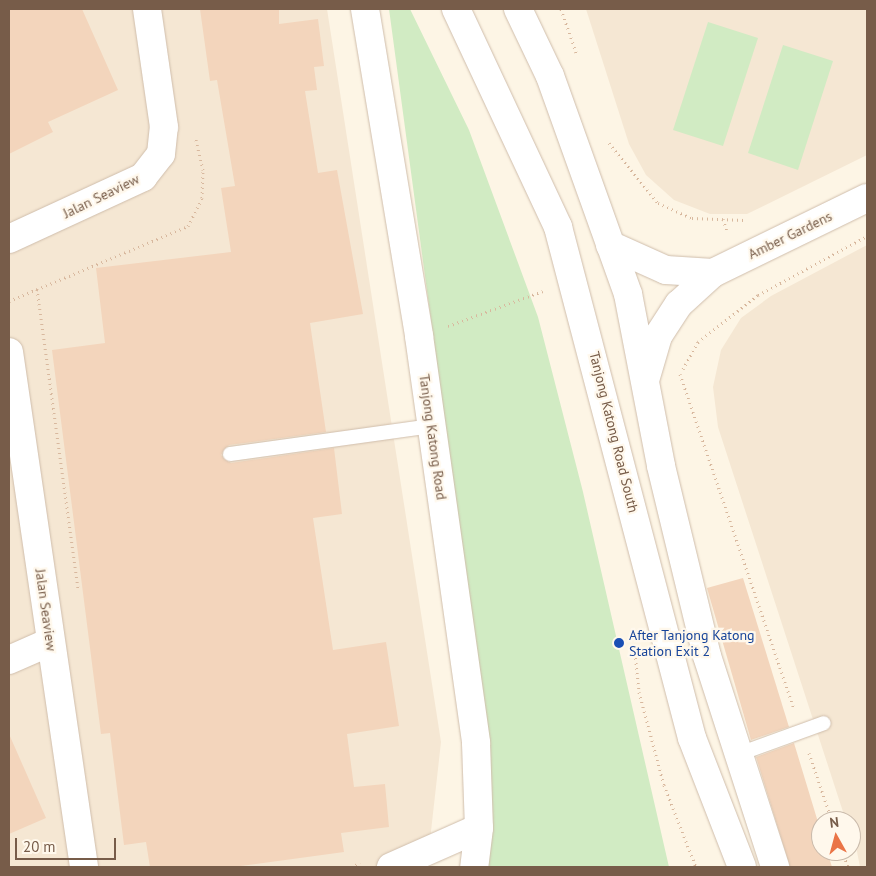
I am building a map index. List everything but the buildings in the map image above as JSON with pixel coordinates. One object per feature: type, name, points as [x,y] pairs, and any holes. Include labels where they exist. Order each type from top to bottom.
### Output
[{"type":"main road","name":"Jalan Seaview","points":[[9,239],[142,177],[161,154],[164,127],[147,9]]},
{"type":"main road","name":"Tanjong Katong Road","points":[[365,9],[432,426],[476,743],[479,828],[474,867]]},
{"type":"main road","name":"Tanjong Katong Road South","points":[[456,9],[558,227],[692,738],[742,867]]},
{"type":"main road","points":[[518,9],[550,76],[628,294],[644,383],[707,656],[774,867]]},
{"type":"main road","name":"Amber Gardens","points":[[713,273],[867,198]]},
{"type":"main road","points":[[610,245],[666,270],[713,273]]},
{"type":"main road","points":[[644,383],[658,336],[679,304],[713,273]]},
{"type":"main road","name":"Jalan Seaview","points":[[9,352],[84,867]]},
{"type":"main road","points":[[9,660],[50,642]]},
{"type":"main road","points":[[391,867],[479,828]]},
{"type":"lane","points":[[230,454],[432,426]]},
{"type":"lane","points":[[739,754],[824,723]]},
{"type":"path","points":[[607,140],[658,203],[692,218],[751,218]]},
{"type":"path","points":[[829,811],[680,374],[698,342],[758,295],[867,236]]},
{"type":"path","points":[[438,330],[552,288]]},
{"type":"path","points":[[37,289],[78,593]]},
{"type":"shaded area","points":[[9,9],[327,9],[441,742],[427,867],[9,867]]},
{"type":"shaded area","points":[[586,9],[867,9],[867,155],[747,214],[710,214],[674,200],[646,175],[629,144]]},
{"type":"shaded area","points":[[867,245],[867,867],[860,867],[859,861],[861,861],[861,811],[843,811],[718,427],[713,387],[721,350],[741,318],[771,296]]},
{"type":"green space","points":[[389,9],[410,9],[469,130],[538,317],[583,492],[669,867],[486,867],[490,758]]},
{"type":"green space","points":[[708,22],[758,38],[723,146],[673,130]]},
{"type":"green space","points":[[783,45],[833,61],[798,170],[748,153]]},
{"type":"place","name":"After Tanjong Katong Station Exit 2","points":[[619,643]]}]
